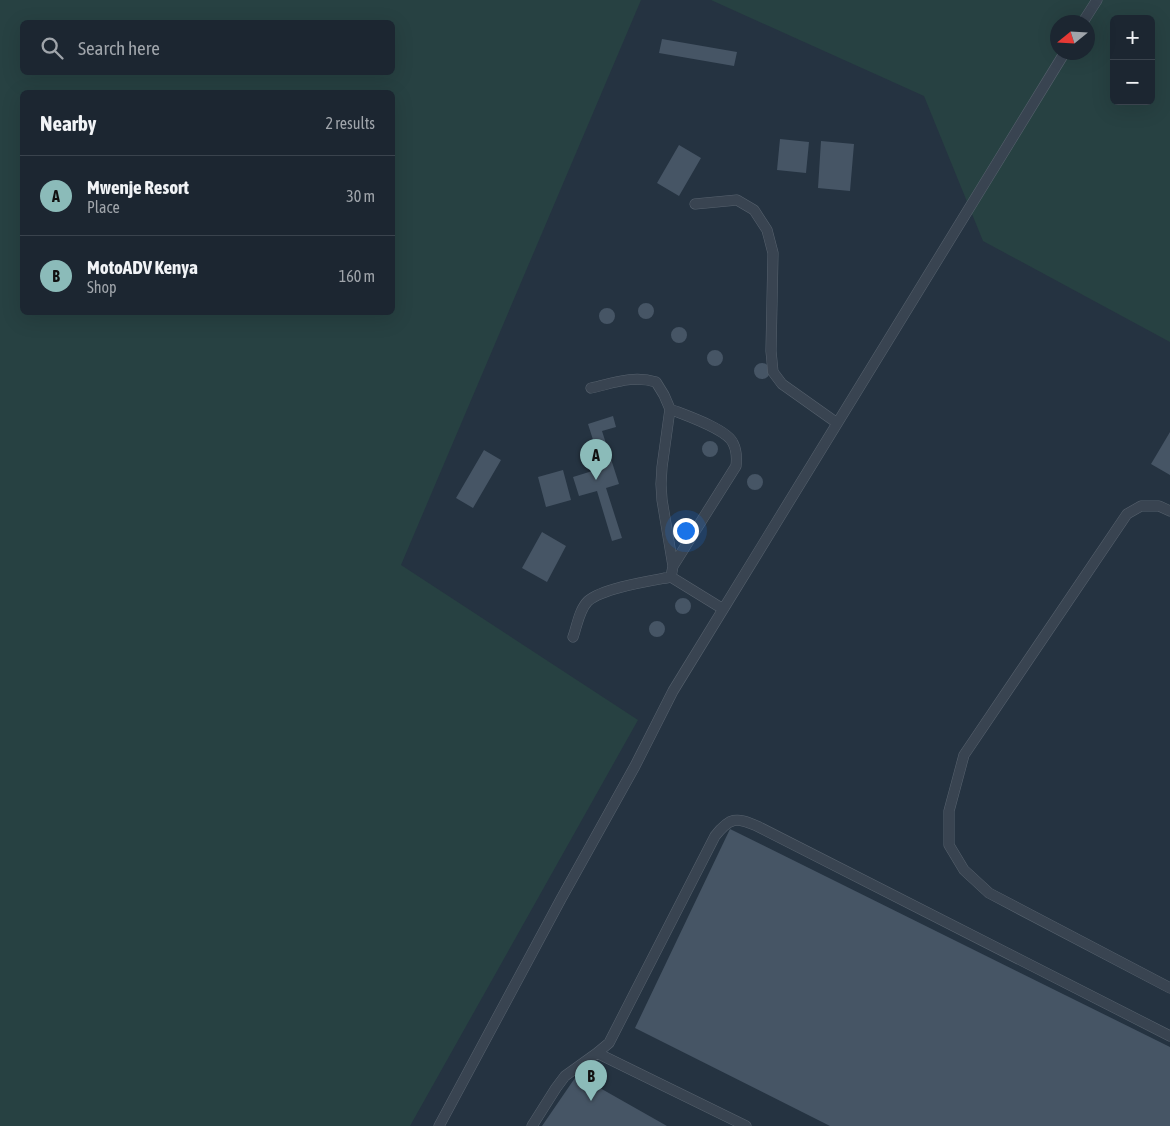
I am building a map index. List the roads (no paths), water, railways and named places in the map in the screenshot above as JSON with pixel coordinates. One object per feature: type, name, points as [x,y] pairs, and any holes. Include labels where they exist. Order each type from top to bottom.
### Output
[{"type":"lane","points":[[1088,15],[1097,0]]},
{"type":"lane","points":[[439,1126],[635,766],[673,691],[1060,60]]},
{"type":"lane","points":[[695,204],[737,200],[754,210],[767,230],[773,253],[771,351],[774,372],[782,384],[837,423]]},
{"type":"lane","points":[[591,388],[631,379],[645,379],[656,382],[670,409],[661,484],[673,566],[671,577]]},
{"type":"lane","points":[[670,409],[724,432],[733,441],[737,454],[736,466],[673,566]]},
{"type":"lane","points":[[1170,511],[1158,506],[1141,506],[1126,514],[964,755],[949,811],[949,845],[964,870],[989,893],[1170,988]]},
{"type":"lane","points":[[573,637],[587,602],[596,596],[606,591],[671,577],[723,609]]},
{"type":"lane","points":[[532,1126],[565,1076],[609,1043],[715,836],[723,825],[732,820],[744,820],[758,826],[1170,1036]]},
{"type":"lane","points":[[597,1053],[746,1126]]},
{"type":"place","name":"Mwenje Resort","points":[[596,480]]},
{"type":"place","name":"MotoADV Kenya","points":[[591,1101]]}]
